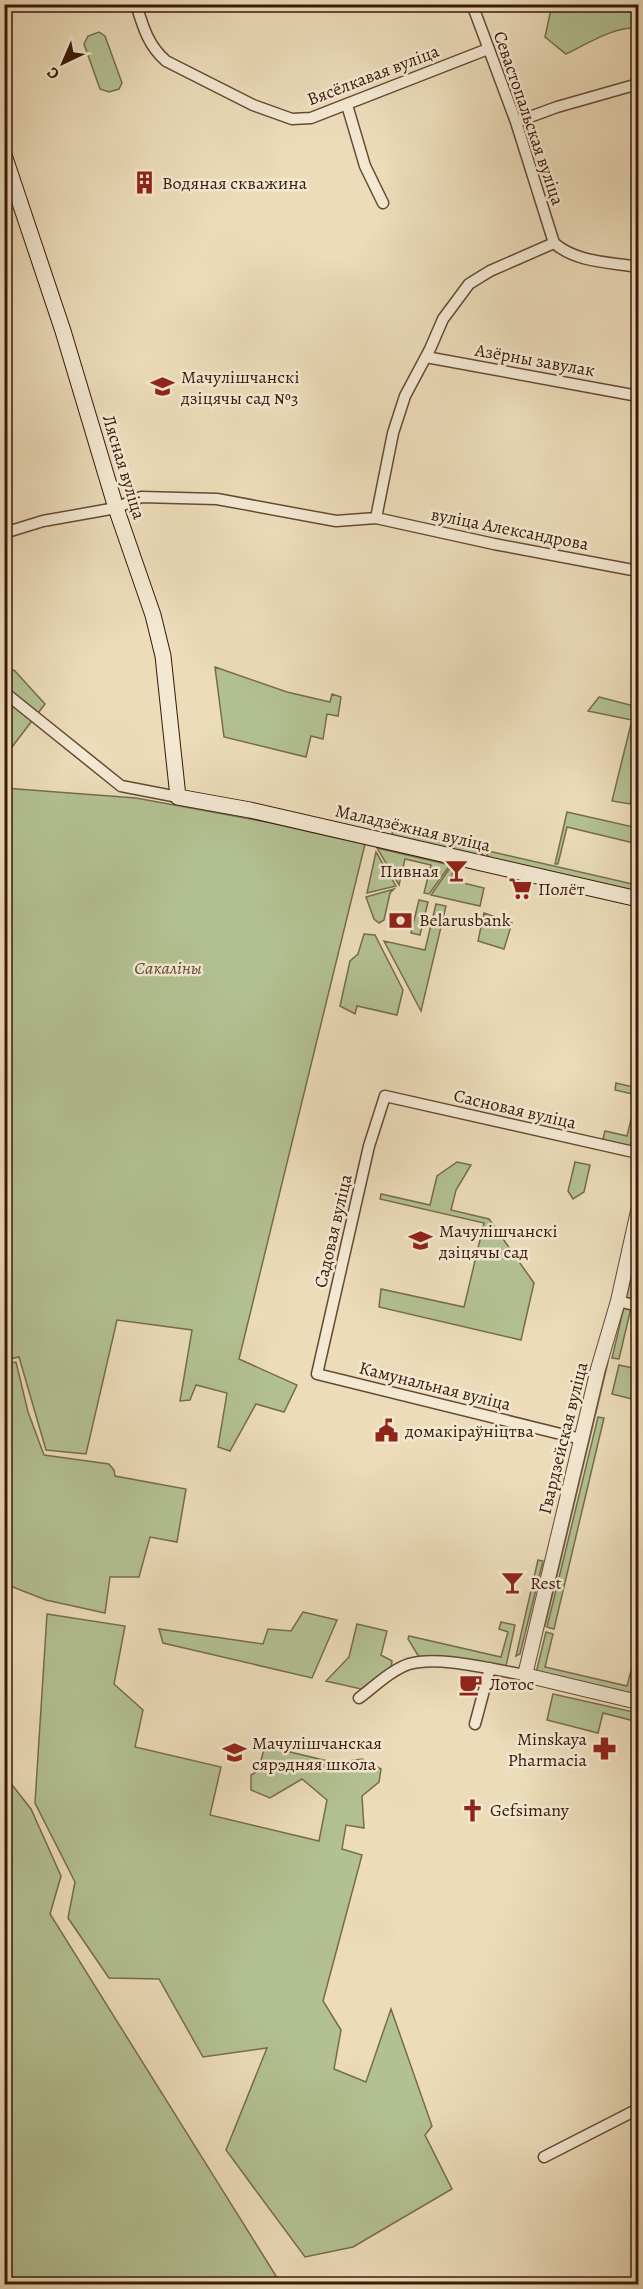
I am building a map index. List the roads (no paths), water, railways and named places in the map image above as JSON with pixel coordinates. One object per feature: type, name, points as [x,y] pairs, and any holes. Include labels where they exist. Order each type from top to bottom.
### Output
[{"type":"main road","name":"Лясная вуліца","points":[[4,154],[63,331],[116,508],[153,615],[163,656],[178,797]]},
{"type":"main road","name":"Маладзёжная вуліца","points":[[178,797],[250,810],[639,899]]},
{"type":"street","name":"Вясёлкавая вуліца","points":[[136,4],[147,38],[155,51],[166,61],[253,105],[292,119],[311,118],[488,49]]},
{"type":"street","name":"Севастопальская вуліца","points":[[472,4],[516,122],[554,243]]},
{"type":"street","points":[[516,122],[557,107],[639,84]]},
{"type":"street","points":[[347,105],[365,166],[383,203]]},
{"type":"street","points":[[376,518],[393,433],[405,396],[443,319],[469,284],[490,271],[554,243],[577,257],[639,267]]},
{"type":"street","name":"Азёрны завулак","points":[[426,357],[639,396]]},
{"type":"street","name":"вуліца Александрова","points":[[4,533],[43,520],[116,508],[135,499],[151,496],[216,499],[336,521],[376,518],[494,544],[639,571]]},
{"type":"street","points":[[4,692],[121,786],[178,797]]},
{"type":"street","name":"Сасновая вуліца","points":[[385,1096],[639,1154]]},
{"type":"street","name":"Садовая вуліца","points":[[317,1374],[369,1146],[385,1096]]},
{"type":"street","name":"Гвардзейская вуліца","points":[[525,1675],[603,1348],[618,1301],[639,1211]]},
{"type":"street","points":[[618,1301],[639,1306]]},
{"type":"street","name":"Камунальная вуліца","points":[[317,1374],[581,1439]]},
{"type":"street","points":[[359,1698],[398,1669],[411,1664],[449,1662],[525,1675],[639,1702]]},
{"type":"street","points":[[475,1724],[490,1668]]},
{"type":"street","points":[[544,2157],[639,2109]]},
{"type":"place","name":"Водяная скважина","points":[[144,183]]},
{"type":"place","name":"Мачулішчанскі дзіцячы сад №3","points":[[163,387]]},
{"type":"place","name":"Пивная","points":[[457,871]]},
{"type":"place","name":"Полёт","points":[[520,889]]},
{"type":"place","name":"Belarusbank","points":[[401,920]]},
{"type":"place","name":"Мачулішчанскі дзіцячы сад","points":[[421,1241]]},
{"type":"place","name":"домакіраўніцтва","points":[[387,1431]]},
{"type":"place","name":"Rest","points":[[512,1583]]},
{"type":"place","name":"Лотос","points":[[471,1684]]},
{"type":"place","name":"Minskaya Pharmacia","points":[[605,1749]]},
{"type":"place","name":"Мачулішчанская сярэдняя школа","points":[[234,1753]]},
{"type":"place","name":"Gefsimany","points":[[472,1810]]},
{"type":"park label","name":"Сакаліны","points":[[168,968]]}]
